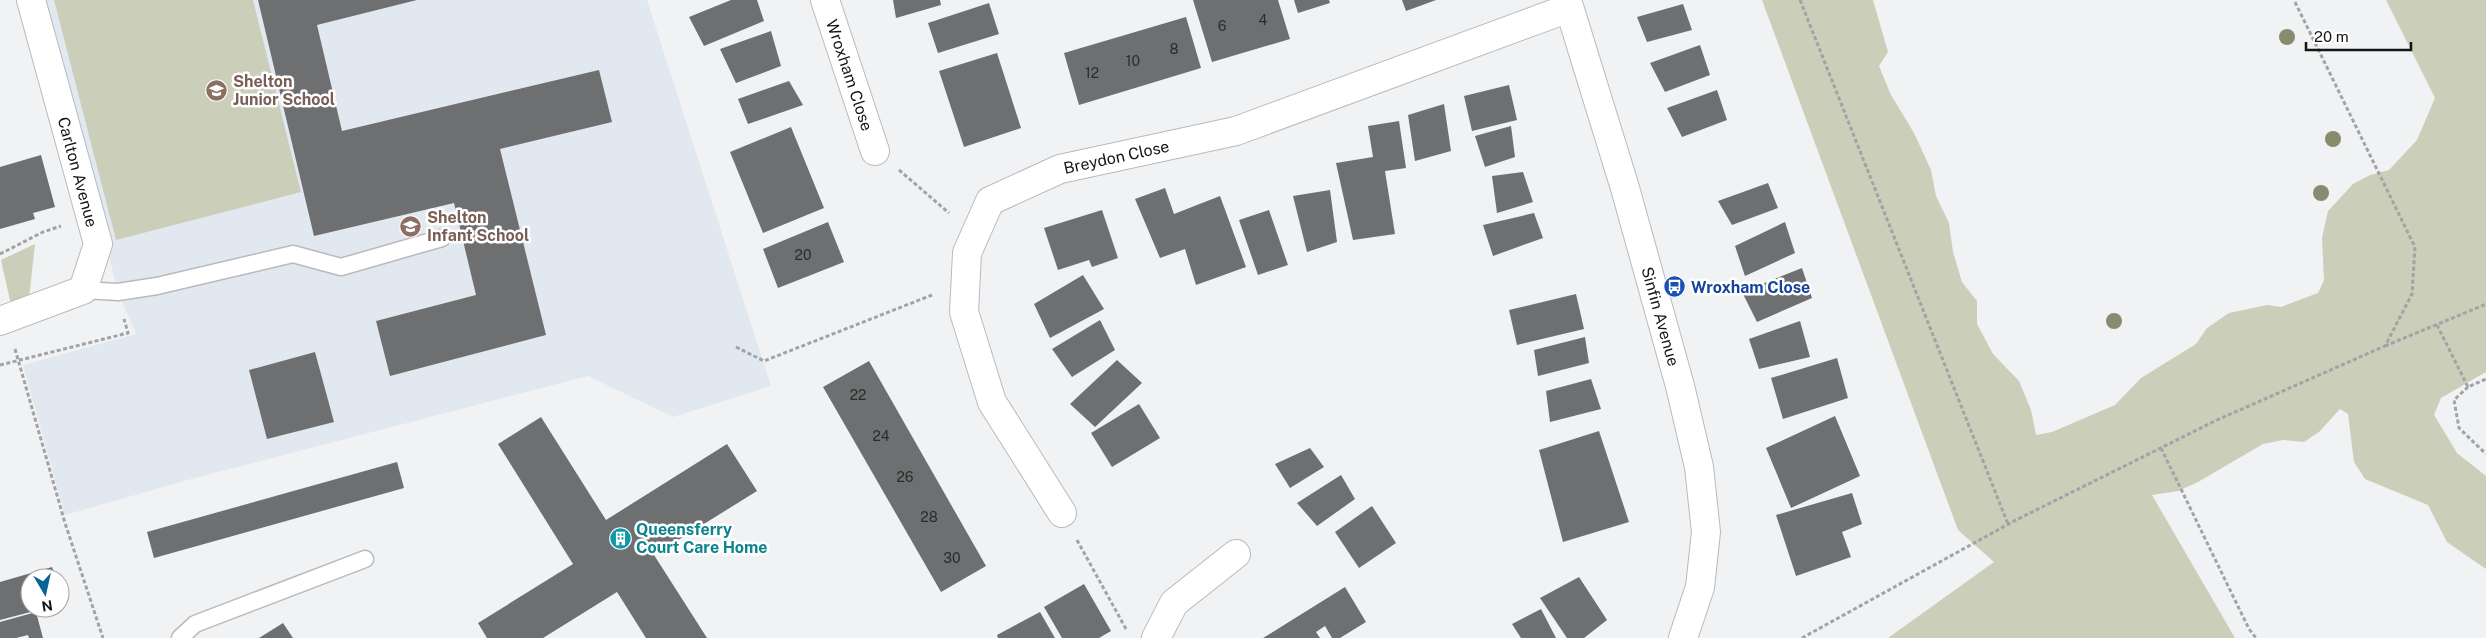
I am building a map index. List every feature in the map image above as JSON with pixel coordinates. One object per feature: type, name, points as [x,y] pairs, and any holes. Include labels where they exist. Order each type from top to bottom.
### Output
[{"type":"street","name":"Carlton Avenue","points":[[31,0],[98,244],[83,290]]},
{"type":"street","name":"Wroxham Close","points":[[824,0],[875,151]]},
{"type":"street","name":"Breydon Close","points":[[1062,513],[992,402],[964,312],[967,254],[990,201],[1060,168],[1236,131],[1568,4]]},
{"type":"street","name":"Sinfin Avenue","points":[[1568,4],[1625,188],[1680,386],[1699,467],[1706,532],[1700,587],[1683,638]]},
{"type":"street","points":[[13,317],[83,290]]},
{"type":"street","points":[[1156,638],[1174,603],[1236,554]]},
{"type":"lane","points":[[83,290],[118,292],[157,286],[293,254],[341,266],[442,238]]},
{"type":"lane","points":[[180,638],[195,624],[365,559]]},
{"type":"path","points":[[1800,0],[2008,524]]},
{"type":"path","points":[[2294,0],[2415,247],[2412,294],[2385,346]]},
{"type":"path","points":[[875,151],[975,235]]},
{"type":"path","points":[[0,254],[43,232],[90,218]]},
{"type":"path","points":[[736,347],[764,361],[965,282]]},
{"type":"path","points":[[1802,638],[2008,524],[2218,420],[2385,346],[2486,304]]},
{"type":"path","points":[[13,317],[65,523],[103,638]]},
{"type":"path","points":[[2437,325],[2468,388]]},
{"type":"path","points":[[2486,379],[2468,388],[2454,400],[2459,428],[2486,454]]},
{"type":"path","points":[[2161,448],[2249,629],[2256,638]]},
{"type":"path","points":[[1062,513],[1127,630]]},
{"type":"shaded area","name":"Shelton Infant School","points":[[38,0],[647,0],[771,386],[673,417],[588,376],[191,479],[65,515],[23,365],[136,334],[118,292],[85,159]]},
{"type":"green space","points":[[54,0],[253,0],[301,192],[116,240]]},
{"type":"green space","points":[[1762,0],[1873,0],[1888,52],[1879,66],[1891,95],[1914,133],[1931,170],[1936,196],[1949,223],[1953,252],[1962,282],[1977,301],[1977,324],[1993,354],[2019,381],[2031,410],[2036,435],[2052,432],[2115,405],[2141,378],[2196,344],[2207,328],[2229,313],[2267,305],[2281,307],[2318,293],[2324,280],[2322,238],[2328,211],[2353,184],[2370,175],[2389,170],[2417,140],[2435,98],[2386,0],[2486,0],[2486,372],[2441,398],[2434,415],[2457,453],[2486,476],[2486,569],[2447,542],[2428,505],[2365,479],[2354,462],[2348,414],[2340,409],[2319,432],[2304,442],[2283,440],[2263,444],[2198,482],[2178,491],[2152,495],[2235,638],[1888,638],[1994,562],[1958,530]]},
{"type":"green space","points":[[35,244],[29,299],[11,305],[1,260]]},
{"type":"building","points":[[258,0],[417,0],[317,25],[342,131],[599,70],[612,122],[500,149],[546,335],[390,376],[376,321],[476,295],[454,203],[314,236]]},
{"type":"building","points":[[731,0],[757,0],[764,21],[704,46],[689,17]]},
{"type":"building","points":[[893,0],[940,0],[941,5],[896,18]]},
{"type":"building","points":[[1193,0],[1278,0],[1290,39],[1212,62]]},
{"type":"building","points":[[1294,0],[1329,0],[1330,3],[1298,13]]},
{"type":"building","points":[[1402,0],[1436,0],[1406,11]]},
{"type":"building","points":[[989,3],[999,34],[938,53],[928,23]]},
{"type":"building","points":[[1683,4],[1692,30],[1647,42],[1637,17]]},
{"type":"building","points":[[1186,17],[1201,68],[1079,105],[1064,53]]},
{"type":"building","points":[[771,31],[781,66],[736,83],[720,49]]},
{"type":"building","points":[[1700,45],[1710,75],[1665,92],[1650,63]]},
{"type":"building","points":[[997,53],[1021,128],[964,147],[939,71]]},
{"type":"building","points":[[789,81],[803,105],[748,124],[738,99]]},
{"type":"building","points":[[1509,85],[1517,120],[1472,131],[1464,96]]},
{"type":"building","points":[[1717,90],[1727,120],[1682,137],[1667,108]]},
{"type":"building","points":[[1444,104],[1451,151],[1415,161],[1408,115]]},
{"type":"building","points":[[1399,121],[1406,168],[1385,171],[1395,234],[1353,240],[1336,163],[1373,157],[1368,126]]},
{"type":"building","points":[[1511,126],[1515,157],[1485,167],[1475,136]]},
{"type":"building","points":[[791,127],[824,208],[763,233],[730,152]]},
{"type":"building","points":[[41,155],[55,207],[33,213],[35,219],[0,229],[0,167]]},
{"type":"building","points":[[1523,172],[1533,202],[1497,213],[1492,176]]},
{"type":"building","points":[[1768,183],[1778,208],[1732,225],[1718,201]]},
{"type":"building","points":[[1165,188],[1174,214],[1220,196],[1246,267],[1196,285],[1185,249],[1160,258],[1135,199]]},
{"type":"building","points":[[1330,190],[1337,242],[1307,252],[1293,196]]},
{"type":"building","points":[[1102,210],[1118,258],[1092,267],[1089,260],[1058,270],[1044,228]]},
{"type":"building","points":[[1269,210],[1288,265],[1258,275],[1239,220]]},
{"type":"building","points":[[1534,213],[1543,238],[1493,256],[1483,225]]},
{"type":"building","points":[[828,222],[844,262],[778,288],[763,249]]},
{"type":"building","points":[[1785,222],[1795,253],[1745,276],[1735,246]]},
{"type":"building","points":[[1802,268],[1812,298],[1757,322],[1742,292]]},
{"type":"building","points":[[1083,275],[1104,309],[1050,338],[1034,304]]},
{"type":"building","points":[[1576,294],[1584,329],[1517,345],[1509,310]]},
{"type":"building","points":[[1100,320],[1115,350],[1072,377],[1052,349]]},
{"type":"building","points":[[1800,321],[1810,357],[1759,369],[1749,339]]},
{"type":"building","points":[[1585,337],[1589,363],[1538,376],[1534,350]]},
{"type":"building","points":[[315,352],[334,422],[267,439],[249,370]]},
{"type":"building","points":[[1837,358],[1848,398],[1783,419],[1771,378]]},
{"type":"building","points":[[1117,360],[1142,383],[1095,427],[1070,404]]},
{"type":"building","points":[[869,361],[986,566],[941,592],[823,387]]},
{"type":"building","points":[[1591,379],[1601,409],[1550,422],[1546,391]]},
{"type":"building","points":[[1139,404],[1160,438],[1112,467],[1091,433]]},
{"type":"building","points":[[1835,416],[1860,476],[1791,508],[1766,448]]},
{"type":"building","name":"Queensferry Court Care Home","points":[[541,417],[606,520],[727,444],[757,491],[654,555],[707,638],[646,638],[617,592],[543,638],[487,638],[478,623],[573,564],[498,444]]},
{"type":"building","points":[[1599,431],[1629,522],[1563,542],[1539,450]]},
{"type":"building","points":[[1310,448],[1324,467],[1290,488],[1275,464]]},
{"type":"building","points":[[397,462],[404,488],[154,558],[147,532]]},
{"type":"building","points":[[1341,475],[1355,499],[1317,526],[1297,503]]},
{"type":"building","points":[[1852,493],[1862,524],[1842,532],[1851,557],[1796,576],[1776,515]]},
{"type":"building","points":[[1372,506],[1396,543],[1359,568],[1335,532]]},
{"type":"building","points":[[20,576],[20,615],[0,620],[0,582]]},
{"type":"building","points":[[1579,577],[1607,620],[1584,638],[1567,638],[1540,598]]},
{"type":"building","points":[[1084,584],[1111,631],[1099,638],[1062,638],[1044,607]]},
{"type":"building","points":[[1345,587],[1366,622],[1340,638],[1332,638],[1325,626],[1316,632],[1320,638],[1263,638]]},
{"type":"building","points":[[1541,609],[1556,638],[1521,638],[1512,624]]},
{"type":"building","points":[[1040,612],[1055,638],[998,638],[997,635]]},
{"type":"building","points":[[20,616],[20,618],[38,618],[43,638],[29,638],[28,635],[16,638],[0,638],[0,622]]},
{"type":"building","points":[[283,623],[293,638],[259,638]]},
{"type":"place","name":"Shelton Junior School","points":[[217,90]]},
{"type":"place","name":"Shelton Infant School","points":[[411,226]]},
{"type":"place","name":"Wroxham Close","points":[[1675,287]]},
{"type":"place","name":"Queensferry Court Care Home","points":[[620,538]]}]
